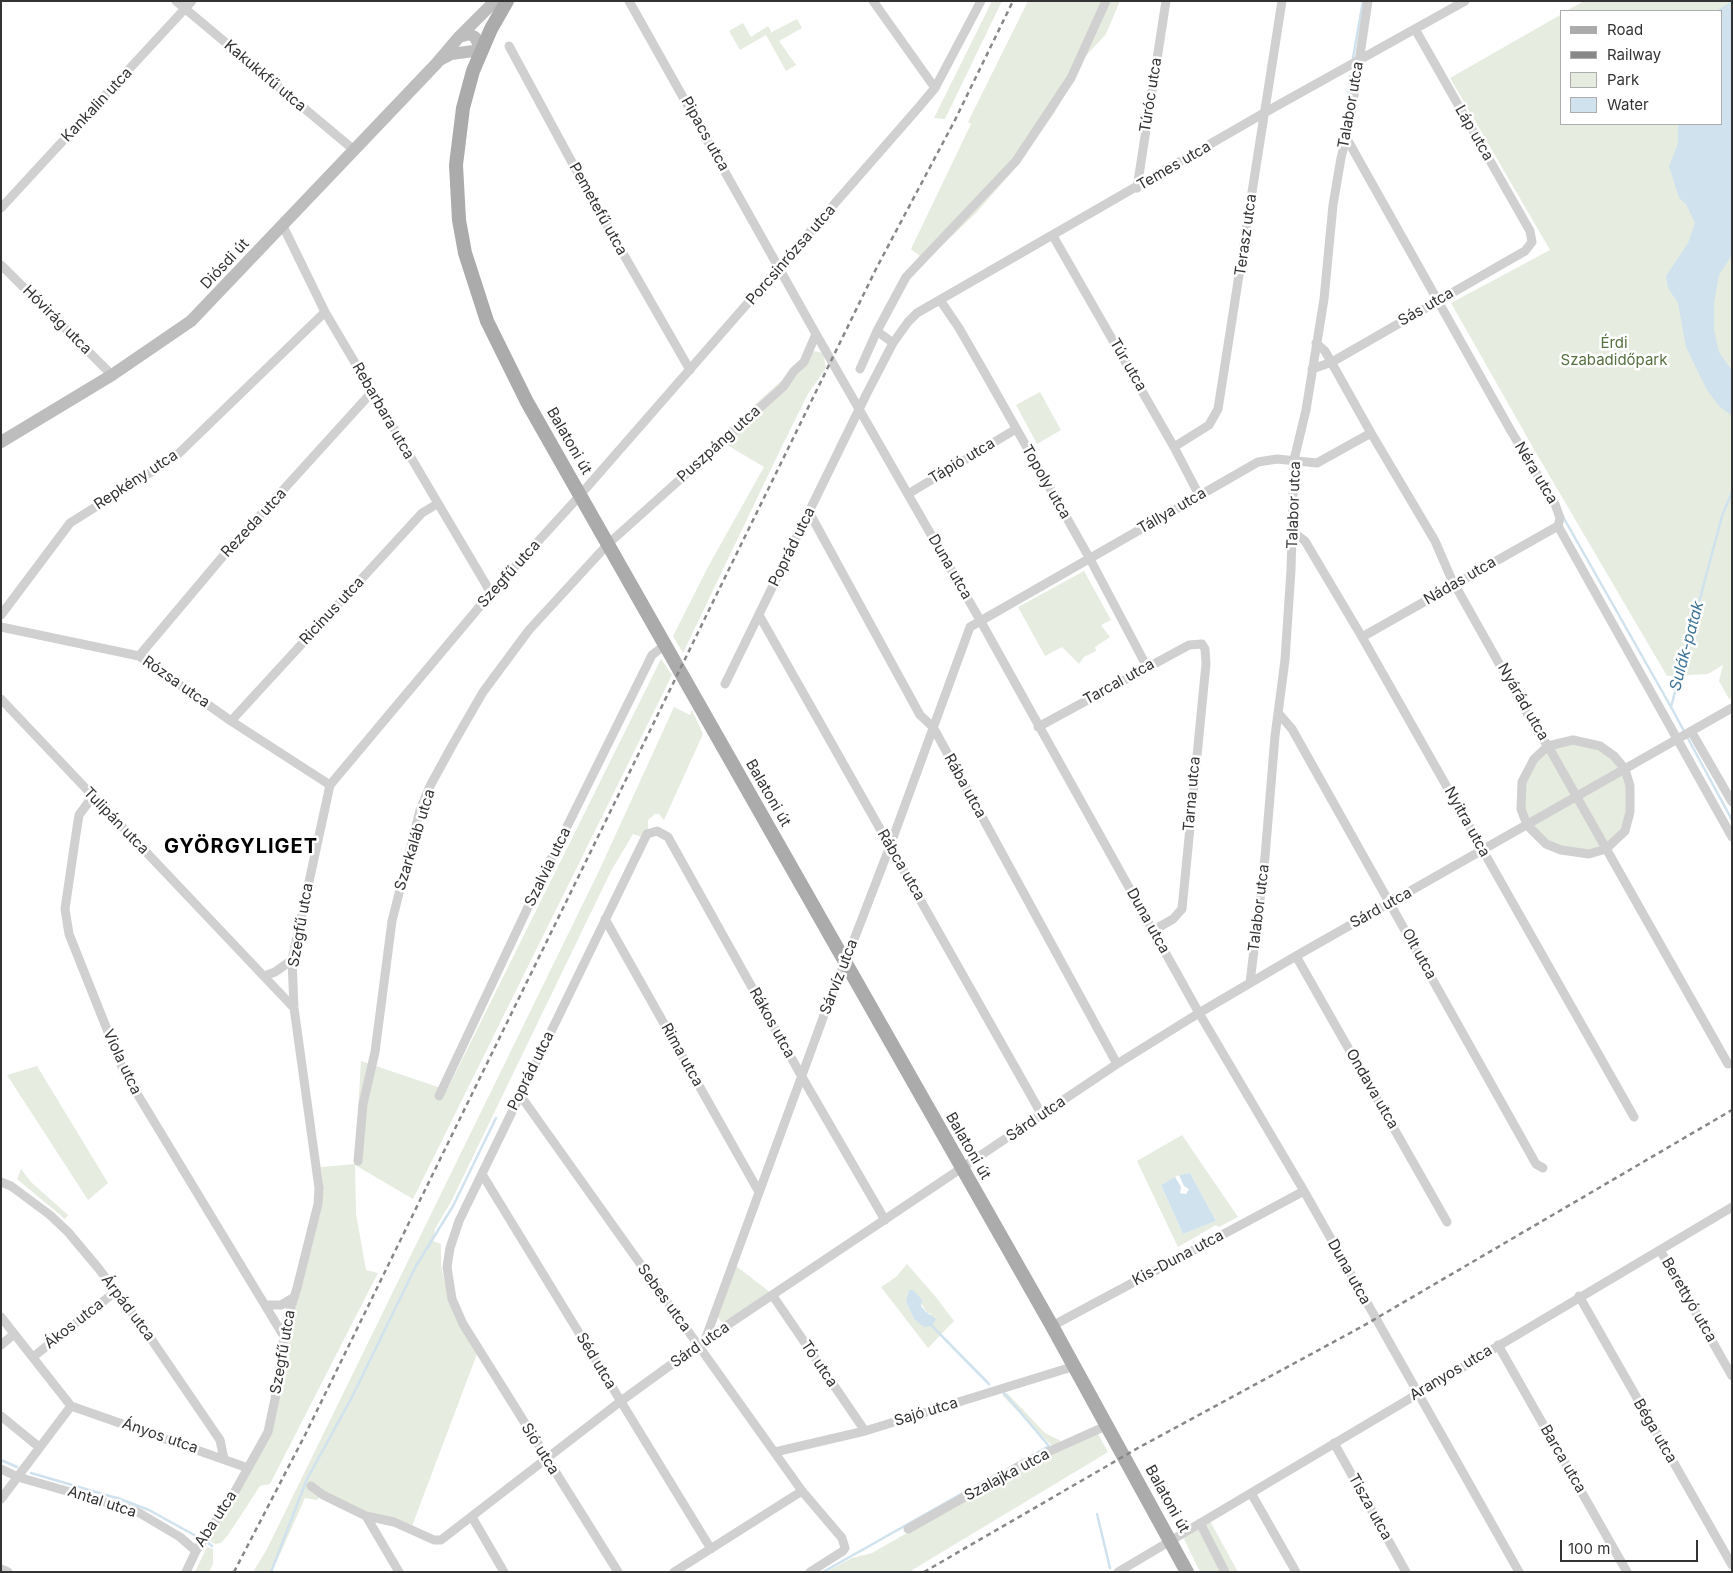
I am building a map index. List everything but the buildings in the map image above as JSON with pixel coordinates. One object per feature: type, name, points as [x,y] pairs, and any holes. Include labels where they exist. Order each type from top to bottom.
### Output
[{"type":"main road","name":"Diósdi út","points":[[1,442],[112,375],[191,321],[436,64],[459,36],[495,1]]},
{"type":"main road","name":"Balatoni út","points":[[507,1],[481,50],[473,71],[463,108],[456,165],[456,192],[464,254],[487,321],[502,354],[608,544],[963,1168],[1108,1425],[1188,1572]]},
{"type":"main road","points":[[459,36],[469,34],[475,37],[481,50]]},
{"type":"main road","name":"Diósdi út","points":[[436,64],[451,54],[481,50]]},
{"type":"main road","points":[[464,53],[470,60],[473,71]]},
{"type":"street","name":"Kakukkfű utca","points":[[176,1],[354,150]]},
{"type":"street","name":"Kankalin utca","points":[[1,208],[192,1]]},
{"type":"street","name":"Pipacs utca","points":[[630,1],[780,268]]},
{"type":"street","points":[[873,1],[935,88]]},
{"type":"street","name":"Porcsinrózsa utca","points":[[581,494],[935,88],[980,1]]},
{"type":"street","points":[[860,369],[877,331],[906,277],[990,190],[1016,161],[1038,131],[1071,78],[1106,1]]},
{"type":"street","name":"Túróc utca","points":[[1137,188],[1166,1]]},
{"type":"street","name":"Terasz utca","points":[[1174,447],[1209,425],[1218,409],[1282,1]]},
{"type":"street","name":"Talabor utca","points":[[1250,983],[1268,830],[1275,736],[1279,714],[1293,532],[1294,460],[1300,441],[1324,299],[1333,205],[1341,158],[1347,138],[1368,1]]},
{"type":"street","name":"Temes utca","points":[[860,410],[893,343],[908,322],[940,300],[1264,113],[1465,1]]},
{"type":"street","name":"Láp utca","points":[[1415,30],[1532,237]]},
{"type":"street","name":"Pemetefű utca","points":[[509,46],[594,203],[690,370]]},
{"type":"street","name":"Néra utca","points":[[1347,138],[1511,431],[1555,504],[1560,518],[1558,526],[1732,837]]},
{"type":"street","name":"Rebarbara utca","points":[[282,226],[325,312],[491,593]]},
{"type":"street","name":"Túr utca","points":[[1053,236],[1174,447],[1199,495]]},
{"type":"street","name":"Sás utca","points":[[1312,369],[1332,362],[1525,251],[1530,247],[1532,237]]},
{"type":"street","name":"Hóvirág utca","points":[[1,265],[112,375]]},
{"type":"street","name":"Duna utca","points":[[780,268],[980,620],[1199,1013],[1304,1191],[1519,1572]]},
{"type":"street","name":"Topoly utca","points":[[940,300],[959,328],[1090,558],[1147,667]]},
{"type":"street","name":"Repkény utca","points":[[1,615],[70,523],[175,457],[325,312]]},
{"type":"street","points":[[877,331],[893,343]]},
{"type":"street","name":"Puszpáng utca","points":[[608,544],[778,393],[804,362],[816,334]]},
{"type":"street","name":"Nyárád utca","points":[[1316,343],[1325,351],[1332,362],[1371,434],[1435,541],[1456,584],[1537,731],[1548,746],[1728,1064]]},
{"type":"street","name":"Rezeda utca","points":[[139,656],[224,555],[372,392]]},
{"type":"street","name":"Poprád utca","points":[[725,684],[860,410]]},
{"type":"street","name":"Tápió utca","points":[[908,494],[1016,429]]},
{"type":"street","name":"Tállya utca","points":[[980,620],[1258,462],[1294,460],[1306,463],[1317,462],[1371,434]]},
{"type":"street","name":"Szegfű utca","points":[[248,1468],[261,1446],[272,1415],[283,1335],[293,1298],[298,1288],[318,1204],[319,1188],[294,1008],[292,960],[330,785],[491,593],[581,494]]},
{"type":"street","name":"Ricinus utca","points":[[231,721],[422,513],[437,504]]},
{"type":"street","name":"Rába utca","points":[[809,512],[920,715],[933,727],[1117,1064]]},
{"type":"street","name":"Nádas utca","points":[[1362,637],[1558,526]]},
{"type":"street","name":"Nyitra utca","points":[[1293,532],[1305,541],[1362,637],[1634,1117]]},
{"type":"street","name":"Szarkaláb utca","points":[[358,1161],[363,1104],[375,1052],[390,928],[420,810],[430,786],[483,692],[535,623],[608,544]]},
{"type":"street","name":"Rábca utca","points":[[759,615],[1042,1115]]},
{"type":"street","name":"Sárvíz utca","points":[[702,1343],[838,977],[890,846],[967,633],[980,620]]},
{"type":"street","name":"Rózsa utca","points":[[1,627],[139,656],[231,721],[330,785]]},
{"type":"street","name":"Tarcal utca","points":[[1038,727],[1189,645],[1202,644]]},
{"type":"street","name":"Tarna utca","points":[[1154,930],[1173,919],[1182,909],[1206,664],[1205,649],[1202,644]]},
{"type":"street","name":"Szalvia utca","points":[[440,1096],[546,869],[652,655],[665,645]]},
{"type":"street","name":"Tulipán utca","points":[[1,699],[294,1008]]},
{"type":"street","name":"Sárd utca","points":[[366,1516],[394,1522],[439,1541],[547,1460],[621,1401],[702,1343],[1117,1064],[1296,956],[1732,708]]},
{"type":"street","name":"Olt utca","points":[[1279,714],[1292,729],[1536,1164],[1542,1168]]},
{"type":"street","points":[[1691,731],[1732,802]]},
{"type":"street","points":[[1574,740],[1591,743],[1614,756],[1625,769],[1631,794],[1629,819],[1620,837],[1606,849],[1589,854],[1561,850],[1538,839],[1527,825],[1520,800],[1522,782],[1534,759],[1548,746],[1574,740]]},
{"type":"street","name":"Viola utca","points":[[93,796],[79,815],[65,909],[69,934],[124,1072],[283,1335]]},
{"type":"street","name":"Poprád utca","points":[[463,1324],[452,1299],[447,1278],[448,1259],[458,1222],[643,840],[647,834],[657,830]]},
{"type":"street","name":"Rákos utca","points":[[657,830],[668,837],[802,1077],[886,1220]]},
{"type":"street","name":"Rima utca","points":[[605,919],[759,1192]]},
{"type":"street","name":"Ondava utca","points":[[1296,956],[1447,1222]]},
{"type":"street","points":[[264,976],[276,972],[292,960]]},
{"type":"street","name":"Sebes utca","points":[[520,1095],[702,1343],[802,1491],[842,1538],[845,1548],[810,1572]]},
{"type":"street","name":"Séd utca","points":[[482,1174],[711,1548]]},
{"type":"street","name":"Árpád utca","points":[[1,1181],[11,1186],[50,1215],[68,1232],[145,1330],[220,1440],[224,1459]]},
{"type":"street","name":"Kis-Duna utca","points":[[1052,1326],[1304,1191]]},
{"type":"street","name":"Aranyos utca","points":[[1118,1572],[1579,1296],[1732,1207]]},
{"type":"street","name":"Berettyó utca","points":[[1660,1250],[1732,1376]]},
{"type":"street","name":"Ákos utca","points":[[34,1356],[115,1292]]},
{"type":"street","name":"Tó utca","points":[[773,1296],[865,1431]]},
{"type":"street","name":"Béga utca","points":[[1579,1296],[1732,1565]]},
{"type":"street","points":[[266,1305],[281,1305],[293,1298]]},
{"type":"street","points":[[1,1317],[34,1356],[71,1406],[1,1499]]},
{"type":"street","name":"Sió utca","points":[[463,1324],[618,1572]]},
{"type":"street","points":[[1,1345],[14,1334]]},
{"type":"street","name":"Barca utca","points":[[1498,1346],[1627,1572]]},
{"type":"street","name":"Sajó utca","points":[[775,1452],[865,1431],[1074,1366]]},
{"type":"street","name":"Ányos utca","points":[[71,1406],[248,1468]]},
{"type":"street","points":[[1,1416],[39,1447]]},
{"type":"street","name":"Szalajka utca","points":[[908,1529],[1030,1460],[1108,1425]]},
{"type":"street","name":"Tisza utca","points":[[1334,1443],[1406,1572]]},
{"type":"street","name":"Aba utca","points":[[186,1572],[196,1551],[248,1468]]},
{"type":"street","name":"Antal utca","points":[[1,1469],[18,1477],[136,1511],[180,1537],[196,1551]]},
{"type":"street","points":[[311,1486],[323,1495],[366,1516],[399,1572]]},
{"type":"street","points":[[674,1572],[802,1491]]},
{"type":"street","points":[[1251,1493],[1296,1572]]},
{"type":"street","points":[[472,1517],[504,1572]]},
{"type":"street","points":[[1200,1523],[1225,1572]]},
{"type":"street","points":[[1,1569],[8,1572]]},
{"type":"green space","points":[[992,1],[1002,1],[945,119],[934,118]]},
{"type":"green space","points":[[1028,1],[1120,1],[1106,34],[1085,57],[1055,112],[1019,164],[976,213],[926,261],[911,249],[971,124],[968,122]]},
{"type":"green space","name":"Érdi Szabadidőpark","points":[[1584,1],[1732,1],[1732,697],[1729,699],[1719,681],[1723,665],[1708,674],[1667,676],[1451,303],[1550,250],[1450,78],[1560,15],[1560,125],[1723,125],[1723,10],[1568,10]]},
{"type":"green space","points":[[797,19],[802,28],[779,41],[796,65],[786,71],[766,35],[740,50],[729,31],[743,23],[751,37],[768,26],[771,31],[770,33]]},
{"type":"green space","points":[[814,351],[823,353],[826,368],[808,394],[683,653],[673,636],[709,565],[764,467],[717,439],[781,381],[787,388]]},
{"type":"green space","points":[[1040,392],[1061,430],[1037,444],[1016,405]]},
{"type":"green space","points":[[1084,571],[1111,620],[1101,625],[1110,637],[1095,647],[1096,651],[1084,657],[1079,664],[1062,647],[1045,656],[1018,607]]},
{"type":"green space","points":[[661,659],[672,675],[413,1199],[355,1165],[356,1214],[366,1270],[378,1273],[270,1484],[260,1486],[228,1535],[221,1543],[215,1544],[210,1541],[211,1534],[263,1447],[323,1186],[321,1167],[355,1164],[361,1061],[447,1090]]},
{"type":"green space","points":[[674,707],[690,715],[692,710],[703,734],[664,820],[659,814],[655,814],[648,820],[648,830],[642,837],[633,834],[611,871],[452,1200],[435,1229],[433,1241],[441,1244],[441,1266],[447,1292],[477,1354],[412,1526],[366,1513],[323,1493],[317,1500],[305,1498],[272,1572],[253,1572],[267,1549],[599,871]]},
{"type":"green space","points":[[1556,743],[1591,743],[1625,769],[1628,824],[1598,852],[1554,848],[1523,817],[1525,774]]},
{"type":"green space","points":[[37,1066],[108,1183],[88,1200],[7,1075]]},
{"type":"green space","points":[[1182,1135],[1238,1217],[1219,1227],[1216,1225],[1178,1247],[1137,1161]],"holes":[[[1190,1173],[1216,1221],[1183,1234],[1161,1185],[1179,1175]]]},
{"type":"green space","points":[[21,1169],[32,1183],[68,1215],[65,1219],[17,1179]]},
{"type":"green space","points":[[907,1264],[954,1321],[928,1348],[881,1287],[896,1277]],"holes":[[[913,1290],[927,1313],[932,1314],[914,1319],[906,1302]]]},
{"type":"green space","points":[[736,1266],[771,1293],[724,1322],[721,1322],[718,1317]]},
{"type":"green space","points":[[1007,1393],[1045,1433],[1061,1441],[1052,1446],[1002,1395]]},
{"type":"green space","points":[[1098,1434],[1108,1452],[909,1572],[826,1572],[852,1558],[872,1553],[992,1484],[1054,1452]]},
{"type":"green space","points":[[1210,1521],[1238,1572],[1200,1572],[1184,1539],[1187,1534]]},
{"type":"green space","points":[[207,1547],[213,1549],[213,1564],[209,1572],[195,1572]]},
{"type":"water","points":[[1732,1],[1732,255],[1719,275],[1714,303],[1714,330],[1719,352],[1732,371],[1732,416],[1719,406],[1707,390],[1686,347],[1678,303],[1668,288],[1666,276],[1688,243],[1695,223],[1686,204],[1679,198],[1669,166],[1678,144],[1678,125],[1723,125],[1723,10],[1718,10]]},
{"type":"water","points":[[1190,1173],[1216,1221],[1183,1234],[1161,1185],[1175,1177],[1181,1187],[1180,1193],[1186,1194],[1189,1189],[1184,1186],[1179,1175]]},
{"type":"water","points":[[909,1290],[913,1290],[922,1300],[921,1306],[936,1319],[932,1326],[924,1327],[914,1319],[906,1302]]},
{"type":"waterway","name":"Sulák-patak","points":[[1353,58],[1363,1]]},
{"type":"waterway","name":"Sulák-patak","points":[[1345,129],[1350,76]]},
{"type":"waterway","name":"Sulák-patak","points":[[1732,492],[1722,516],[1671,707],[1732,820]]},
{"type":"waterway","points":[[1562,515],[1671,707]]},
{"type":"waterway","points":[[271,1572],[307,1479],[351,1399],[416,1266],[453,1206],[496,1118]]},
{"type":"waterway","points":[[932,1326],[989,1384]]},
{"type":"waterway","points":[[1003,1392],[1049,1446],[1038,1452]]},
{"type":"waterway","points":[[1,1460],[17,1467]]},
{"type":"waterway","points":[[823,1572],[1002,1471]]},
{"type":"waterway","points":[[31,1473],[120,1499],[149,1510],[196,1536]]},
{"type":"waterway","points":[[1097,1514],[1110,1568]]},
{"type":"waterway","points":[[207,1542],[212,1546]]},
{"type":"railway","points":[[234,1572],[305,1435],[877,267],[955,120],[1013,1]]},
{"type":"railway","points":[[924,1572],[1138,1448],[1363,1326],[1732,1110]]},
{"type":"district","name":"GYÖRGYLIGET","points":[[241,847]]}]
